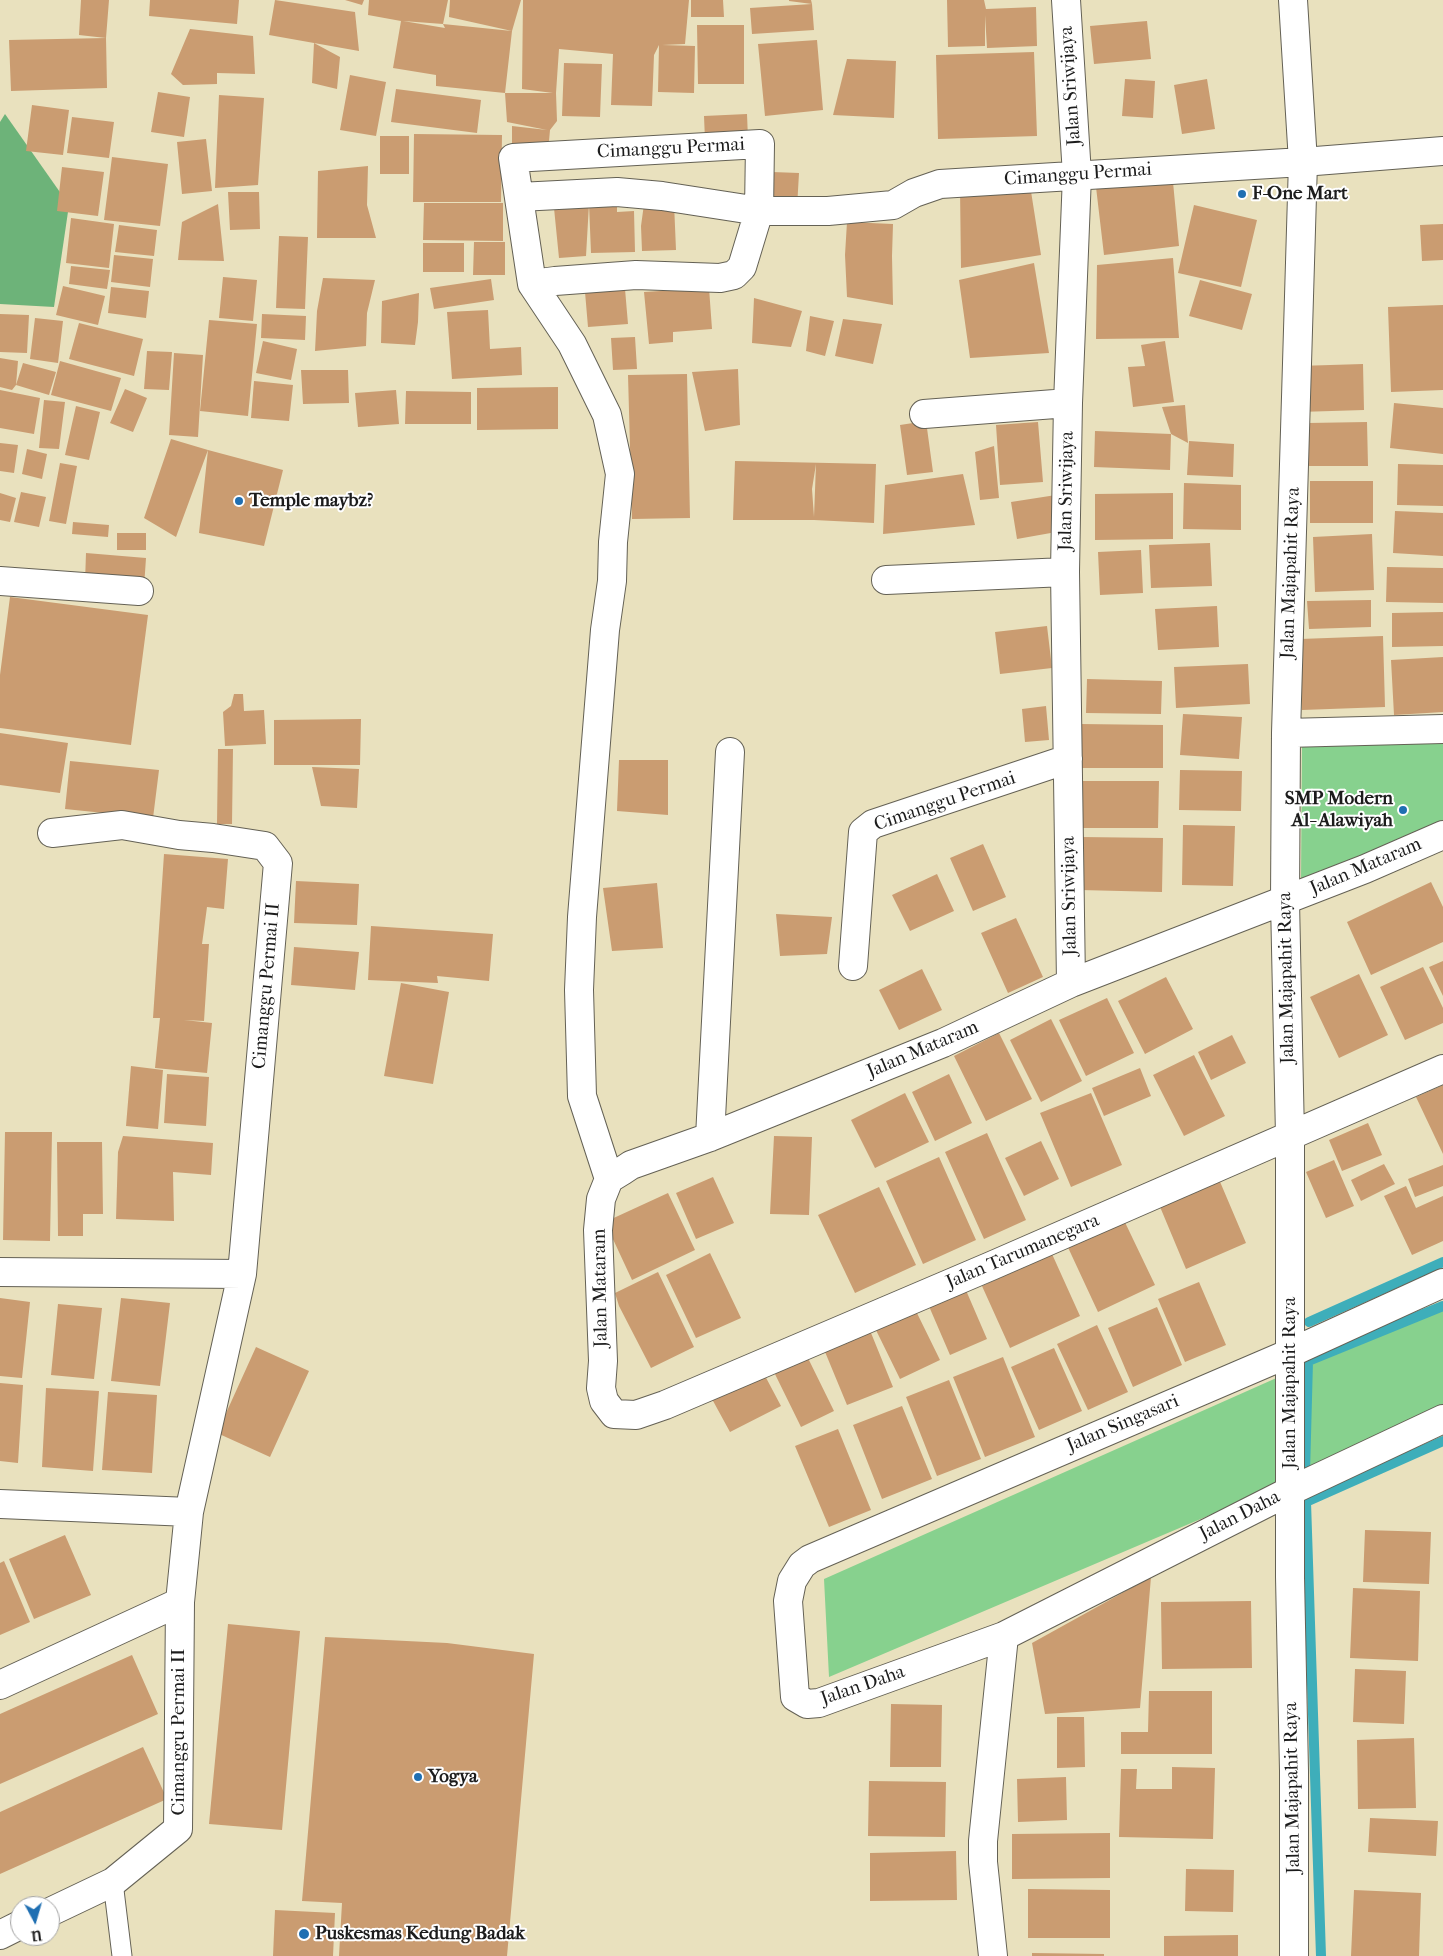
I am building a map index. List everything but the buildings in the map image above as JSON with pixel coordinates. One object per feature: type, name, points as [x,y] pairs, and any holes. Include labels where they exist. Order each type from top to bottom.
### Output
[{"type":"street","name":"Jalan Sriwijaya","points":[[1066,0],[1077,175],[1068,403],[1065,572],[1071,982]]},
{"type":"street","name":"Jalan Majapahit Raya","points":[[1294,0],[1303,162],[1286,733],[1285,901],[1290,1136],[1290,1490],[1294,1956]]},
{"type":"street","name":"Cimanggu Permai","points":[[609,1179],[582,1096],[579,990],[582,917],[605,630],[612,581],[613,542],[620,474],[607,415],[572,344],[532,284],[513,158],[760,144],[759,210],[828,211],[893,205],[914,192],[940,184],[1303,162],[1443,151]]},
{"type":"street","points":[[519,196],[617,192],[662,196],[759,210],[742,267],[734,275],[720,278],[636,276],[532,284]]},
{"type":"street","points":[[924,414],[1068,403]]},
{"type":"street","points":[[886,580],[1065,572]]},
{"type":"street","points":[[0,581],[139,591]]},
{"type":"street","points":[[1286,733],[1443,729]]},
{"type":"street","points":[[710,1137],[730,752]]},
{"type":"street","name":"Cimanggu Permai","points":[[853,966],[863,832],[873,824],[1068,759]]},
{"type":"street","name":"Cimanggu Permai II","points":[[52,833],[122,825],[179,835],[266,846],[278,863],[242,1274],[189,1512],[180,1602],[178,1828],[113,1882],[60,1907]]},
{"type":"street","name":"Jalan Mataram","points":[[604,1401],[601,1388],[603,1361],[598,1230],[601,1200],[609,1179],[632,1165],[710,1137],[943,1044],[1071,982],[1285,901],[1443,835]]},
{"type":"street","name":"Jalan Tarumanegara","points":[[604,1401],[614,1414],[636,1416],[665,1405],[991,1266],[1443,1069]]},
{"type":"street","points":[[0,1272],[242,1274]]},
{"type":"street","name":"Jalan Singasari","points":[[802,1565],[831,1549],[1290,1353],[1443,1283]]},
{"type":"street","name":"Jalan Daha","points":[[802,1565],[792,1582],[788,1601],[789,1632],[795,1697],[807,1704],[818,1703],[1004,1636],[1290,1490],[1443,1419]]},
{"type":"street","points":[[0,1504],[189,1512]]},
{"type":"street","points":[[0,1685],[180,1602]]},
{"type":"street","points":[[993,1956],[984,1862],[984,1841],[1004,1636]]},
{"type":"lane","points":[[113,1882],[122,1956]]},
{"type":"green space","points":[[5,114],[69,205],[54,307],[0,304],[0,122]]},
{"type":"green space","points":[[1443,741],[1443,821],[1301,882],[1302,744]]},
{"type":"green space","points":[[1443,1304],[1443,1416],[829,1677],[824,1579]]},
{"type":"waterway","points":[[1309,1322],[1443,1262]]},
{"type":"waterway","points":[[1305,1473],[1308,1361],[1443,1306]]},
{"type":"waterway","points":[[1321,1956],[1306,1502],[1443,1441]]},
{"type":"place","name":"F-One Mart","points":[[1242,194]]},
{"type":"place","name":"Temple maybz?","points":[[239,501]]},
{"type":"place","name":"SMP Modern Al- Alawiyah","points":[[1403,810]]},
{"type":"place","name":"Yogya","points":[[418,1777]]},
{"type":"place","name":"Puskesmas Kedung Badak","points":[[304,1934]]}]
